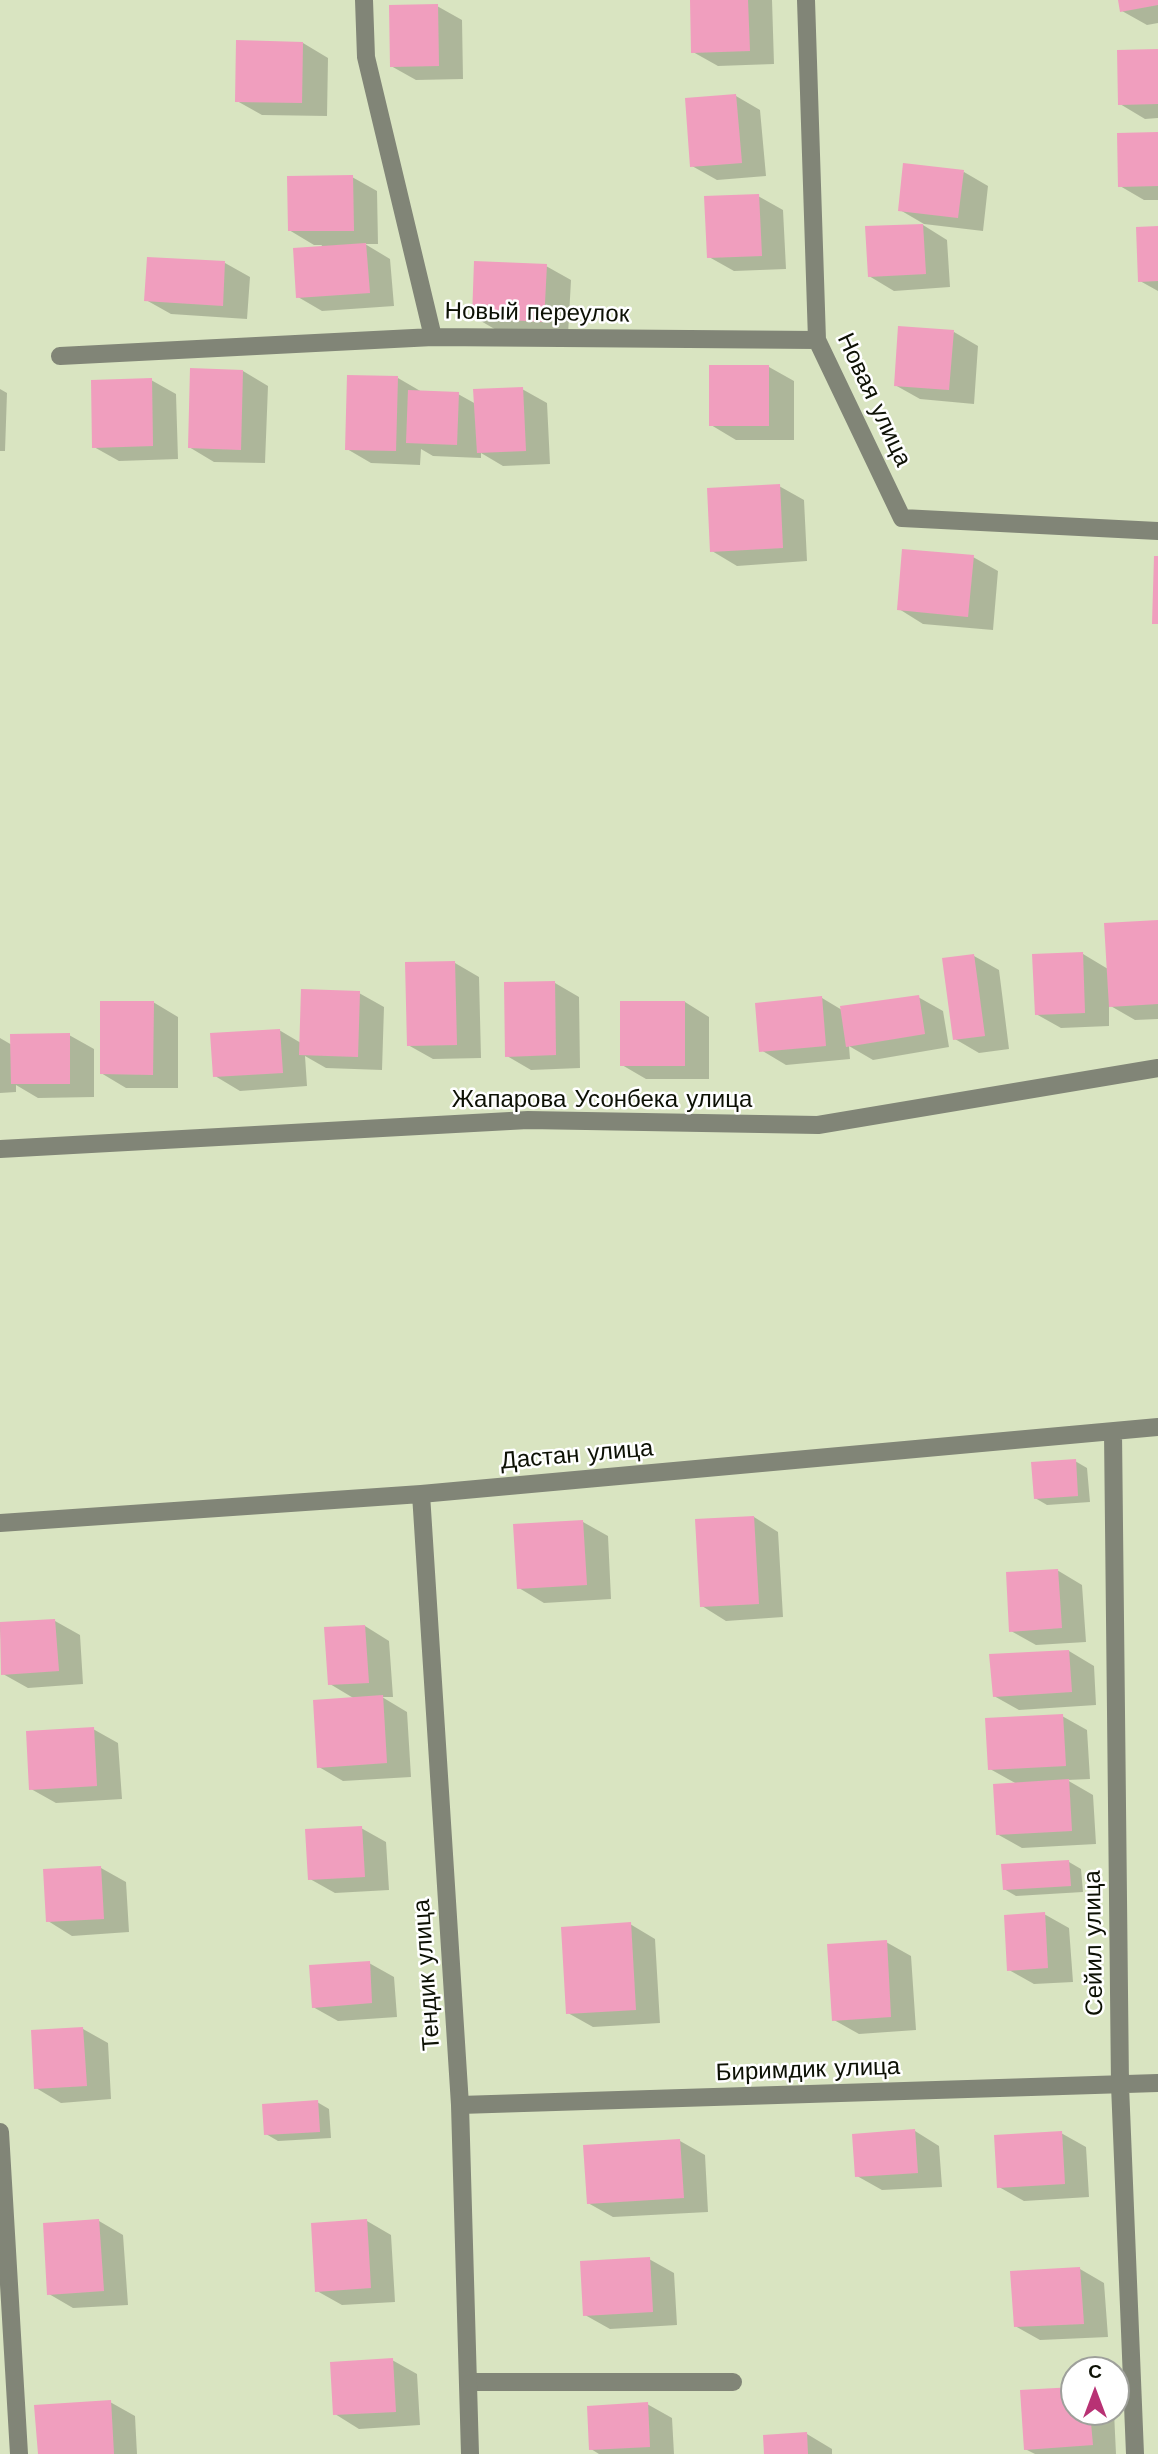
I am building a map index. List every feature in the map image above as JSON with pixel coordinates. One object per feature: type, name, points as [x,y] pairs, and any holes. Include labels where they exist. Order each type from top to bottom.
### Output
[{"type":"street","name":"Новый переулок","points":[[364,0],[366,57],[433,337],[817,340]]},
{"type":"street","name":"Новая улица","points":[[806,0],[817,340],[902,518],[1158,531]]},
{"type":"street","points":[[60,356],[433,337]]},
{"type":"street","name":"Жапарова Усонбека улица","points":[[0,1149],[528,1120],[818,1125],[1158,1068]]},
{"type":"street","name":"Дастан улица","points":[[0,1522],[421,1494],[1158,1427]]},
{"type":"street","name":"Сейил улица","points":[[1113,1432],[1121,2085],[1135,2454]]},
{"type":"street","name":"Тендик улица","points":[[421,1494],[460,2105],[470,2454]]},
{"type":"street","name":"Биримдик улица","points":[[460,2105],[1158,2083]]},
{"type":"street","points":[[0,2132],[19,2454]]},
{"type":"street","points":[[468,2382],[733,2382]]},
{"type":"building","points":[[690,0],[748,0],[750,51],[691,53]]},
{"type":"building","points":[[1118,0],[1158,0],[1158,5],[1120,12]]},
{"type":"building","points":[[438,4],[439,66],[390,67],[389,5]]},
{"type":"building","points":[[236,40],[303,42],[302,103],[235,102]]},
{"type":"building","points":[[1158,49],[1158,104],[1118,105],[1117,50]]},
{"type":"building","points":[[736,94],[742,163],[690,167],[685,98]]},
{"type":"building","points":[[1158,132],[1158,186],[1118,187],[1117,133]]},
{"type":"building","points":[[903,163],[964,170],[958,218],[898,211]]},
{"type":"building","points":[[353,175],[354,231],[288,231],[287,176]]},
{"type":"building","points":[[759,194],[762,256],[707,258],[704,196]]},
{"type":"building","points":[[923,224],[926,274],[868,277],[865,226]]},
{"type":"building","points":[[1158,226],[1158,281],[1138,282],[1136,227]]},
{"type":"building","points":[[366,243],[370,293],[296,298],[293,248]]},
{"type":"building","points":[[147,257],[225,261],[223,306],[144,301]]},
{"type":"building","points":[[474,261],[547,264],[544,322],[472,318]]},
{"type":"building","points":[[898,326],[954,330],[949,390],[894,386]]},
{"type":"building","points":[[709,365],[769,365],[769,426],[709,426]]},
{"type":"building","points":[[190,368],[243,370],[241,450],[188,448]]},
{"type":"building","points":[[347,375],[398,376],[396,451],[345,450]]},
{"type":"building","points":[[152,378],[153,446],[92,448],[91,380]]},
{"type":"building","points":[[523,387],[526,451],[477,453],[473,389]]},
{"type":"building","points":[[408,390],[459,392],[457,445],[406,443]]},
{"type":"building","points":[[780,484],[783,548],[710,552],[707,488]]},
{"type":"building","points":[[902,549],[974,555],[968,617],[897,610]]},
{"type":"building","points":[[1154,556],[1158,556],[1158,624],[1152,624]]},
{"type":"building","points":[[1158,920],[1158,1004],[1109,1007],[1104,923]]},
{"type":"building","points":[[1083,952],[1085,1013],[1035,1015],[1032,954]]},
{"type":"building","points":[[974,954],[985,1036],[953,1040],[942,958]]},
{"type":"building","points":[[455,961],[457,1045],[407,1046],[405,962]]},
{"type":"building","points":[[555,981],[556,1055],[505,1057],[504,982]]},
{"type":"building","points":[[301,989],[360,991],[358,1057],[299,1055]]},
{"type":"building","points":[[919,995],[925,1034],[846,1047],[840,1006]]},
{"type":"building","points":[[822,996],[826,1046],[759,1052],[755,1003]]},
{"type":"building","points":[[100,1001],[154,1001],[153,1075],[100,1074]]},
{"type":"building","points":[[620,1001],[685,1001],[685,1066],[620,1066]]},
{"type":"building","points":[[280,1029],[283,1073],[213,1077],[210,1033]]},
{"type":"building","points":[[70,1033],[70,1084],[11,1084],[10,1034]]},
{"type":"building","points":[[1076,1459],[1078,1496],[1034,1499],[1031,1462]]},
{"type":"building","points":[[754,1516],[759,1604],[700,1607],[695,1519]]},
{"type":"building","points":[[583,1520],[587,1585],[517,1589],[513,1524]]},
{"type":"building","points":[[1058,1569],[1062,1628],[1009,1632],[1006,1572]]},
{"type":"building","points":[[55,1619],[59,1671],[1,1675],[0,1622]]},
{"type":"building","points":[[365,1625],[369,1683],[328,1685],[324,1627]]},
{"type":"building","points":[[1069,1650],[1072,1692],[993,1697],[989,1654]]},
{"type":"building","points":[[383,1695],[387,1763],[317,1768],[313,1700]]},
{"type":"building","points":[[1063,1714],[1066,1766],[988,1770],[985,1718]]},
{"type":"building","points":[[94,1727],[97,1786],[29,1790],[26,1731]]},
{"type":"building","points":[[1069,1779],[1072,1831],[996,1835],[993,1784]]},
{"type":"building","points":[[362,1826],[365,1877],[308,1880],[305,1829]]},
{"type":"building","points":[[1069,1860],[1071,1886],[1003,1890],[1001,1864]]},
{"type":"building","points":[[101,1866],[104,1919],[46,1922],[43,1869]]},
{"type":"building","points":[[1045,1912],[1048,1968],[1007,1971],[1004,1915]]},
{"type":"building","points":[[631,1922],[636,2010],[566,2014],[561,1927]]},
{"type":"building","points":[[887,1940],[891,2017],[832,2021],[827,1944]]},
{"type":"building","points":[[370,1961],[372,2003],[312,2008],[309,1965]]},
{"type":"building","points":[[83,2027],[87,2086],[34,2089],[31,2030]]},
{"type":"building","points":[[318,2100],[320,2132],[264,2135],[262,2104]]},
{"type":"building","points":[[915,2129],[918,2173],[855,2177],[852,2134]]},
{"type":"building","points":[[1062,2131],[1065,2184],[997,2188],[994,2135]]},
{"type":"building","points":[[680,2139],[684,2198],[587,2204],[583,2145]]},
{"type":"building","points":[[99,2219],[104,2291],[47,2295],[43,2223]]},
{"type":"building","points":[[367,2219],[371,2288],[315,2292],[311,2223]]},
{"type":"building","points":[[650,2257],[653,2312],[583,2316],[580,2261]]},
{"type":"building","points":[[1080,2267],[1084,2324],[1014,2327],[1010,2271]]},
{"type":"building","points":[[393,2358],[396,2412],[333,2415],[330,2362]]},
{"type":"building","points":[[1060,2388],[1060,2426],[1091,2426],[1093,2445],[1024,2450],[1020,2390]]},
{"type":"building","points":[[111,2400],[114,2454],[38,2454],[34,2405]]},
{"type":"building","points":[[648,2402],[650,2447],[589,2450],[587,2406]]},
{"type":"building","points":[[807,2432],[808,2454],[764,2454],[763,2435]]}]
